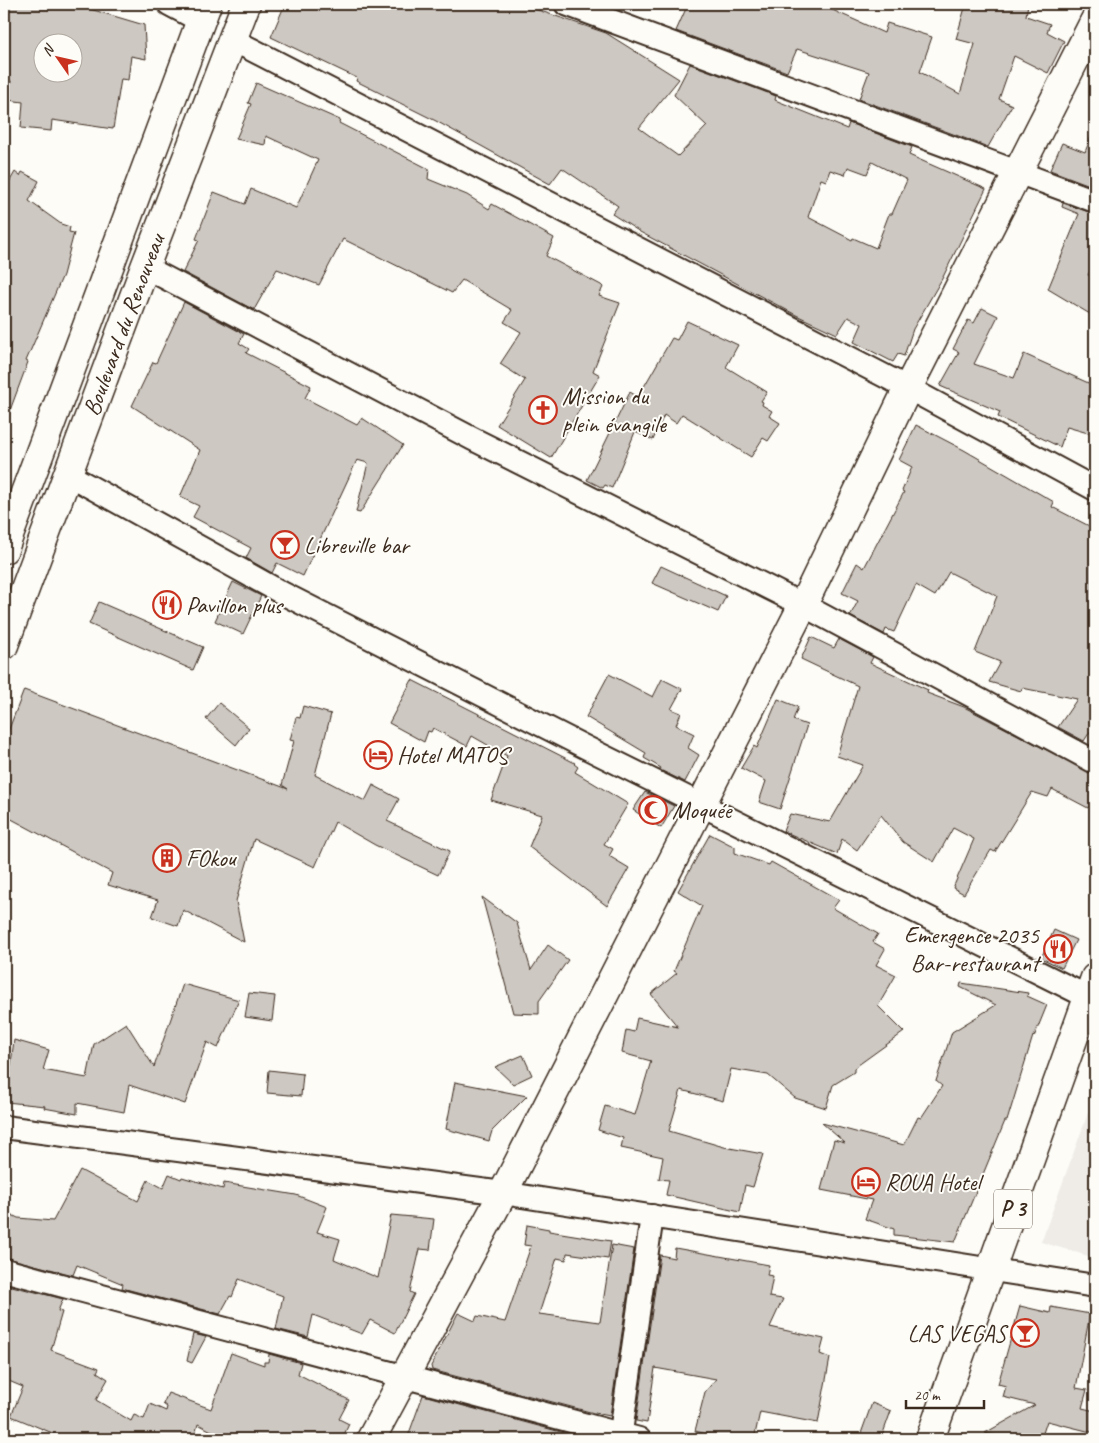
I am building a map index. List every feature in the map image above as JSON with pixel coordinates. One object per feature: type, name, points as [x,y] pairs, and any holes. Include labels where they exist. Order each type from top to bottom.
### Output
[{"type":"main road","name":"Boulevard du Renouveau","points":[[4,645],[145,267],[246,4]]},
{"type":"main road","name":"Boulevard du Renouveau","points":[[6,535],[204,12]]},
{"type":"main road","points":[[371,1439],[503,1193],[702,804],[803,605],[908,388],[1095,20]]},
{"type":"main road","name":"P 3","points":[[930,1439],[1092,987]]},
{"type":"street","points":[[169,4],[204,12]]},
{"type":"street","points":[[566,4],[1095,201]]},
{"type":"street","points":[[233,40],[908,388],[1095,489]]},
{"type":"street","points":[[145,267],[473,439],[803,605],[1095,762]]},
{"type":"street","points":[[69,475],[284,594],[702,804],[1092,987]]},
{"type":"street","points":[[4,1127],[503,1193],[1095,1286]]},
{"type":"street","points":[[4,1270],[627,1438],[652,1216]]},
{"type":"shaded area","points":[[1095,1094],[1095,1258],[1041,1242]]},
{"type":"building","points":[[4,4],[93,4],[90,9],[144,25],[146,59],[131,56],[128,80],[121,79],[113,129],[52,120],[51,131],[21,128],[23,102],[8,100],[11,81],[4,75]]},
{"type":"building","points":[[285,4],[520,4],[606,33],[679,79],[639,128],[678,156],[707,126],[674,95],[690,64],[776,96],[775,100],[847,129],[849,123],[912,147],[909,155],[986,189],[943,277],[913,329],[904,356],[898,354],[893,362],[854,342],[862,324],[848,317],[837,334],[796,315],[640,232],[612,214],[618,206],[562,168],[550,184],[436,121],[356,81],[357,78],[271,37]],"holes":[[[872,162],[907,180],[892,214],[889,214],[876,248],[853,238],[852,240],[808,217],[821,179],[826,181],[830,170],[845,175],[848,167],[867,174]]]},
{"type":"building","points":[[688,4],[819,4],[884,33],[887,23],[932,37],[920,72],[960,94],[975,44],[956,39],[966,4],[1028,4],[1026,16],[1050,24],[1047,32],[1064,41],[1048,73],[1014,56],[999,99],[1012,105],[988,147],[859,99],[869,72],[797,49],[787,72],[676,31]]},
{"type":"building","points":[[256,83],[340,120],[339,123],[429,169],[428,179],[467,195],[489,209],[492,204],[554,238],[546,256],[601,285],[603,287],[599,296],[620,303],[593,371],[600,375],[551,458],[497,425],[525,380],[500,364],[521,332],[504,322],[512,310],[462,280],[452,293],[343,239],[319,285],[277,269],[254,310],[183,272],[199,240],[196,239],[214,192],[245,204],[251,189],[296,208],[318,160],[266,136],[265,145],[236,139],[251,104],[248,103]]},
{"type":"building","points":[[1095,127],[1095,187],[1050,170],[1062,143],[1085,152]]},
{"type":"building","points":[[15,172],[20,176],[22,172],[39,181],[29,201],[61,224],[70,227],[69,232],[74,233],[63,275],[26,361],[28,362],[6,421],[4,421],[4,191]]},
{"type":"building","points":[[1063,203],[1095,214],[1095,261],[1088,275],[1095,279],[1095,317],[1048,289],[1079,214],[1062,207]]},
{"type":"building","points":[[184,302],[244,334],[239,343],[249,349],[246,353],[311,386],[305,398],[357,425],[362,418],[403,445],[360,513],[356,512],[368,463],[357,460],[303,576],[277,563],[272,573],[246,558],[251,548],[193,517],[199,506],[180,497],[200,450],[132,406],[153,362],[156,363]]},
{"type":"building","points":[[982,308],[998,316],[974,364],[1014,378],[1024,354],[1095,386],[1095,435],[1067,427],[1060,447],[998,417],[1000,412],[940,386],[959,352],[953,349],[968,320],[974,323]]},
{"type":"building","points":[[687,321],[738,345],[726,367],[767,392],[761,401],[763,402],[762,405],[772,411],[769,416],[780,423],[768,441],[763,438],[751,457],[682,414],[676,423],[664,415],[653,440],[635,432],[612,488],[605,485],[603,488],[587,480],[630,392],[638,397],[672,338],[677,340]]},
{"type":"building","points":[[916,425],[964,450],[1054,502],[1052,507],[1095,529],[1095,724],[1084,741],[1058,727],[1077,699],[1022,688],[1021,691],[989,682],[1000,662],[975,652],[997,596],[949,572],[935,596],[916,585],[894,632],[886,629],[884,634],[850,616],[858,601],[842,593],[857,563],[864,568],[904,492],[902,491],[912,467],[899,460]]},
{"type":"building","points":[[661,566],[726,596],[718,612],[652,583]]},
{"type":"building","points":[[233,582],[261,596],[243,634],[215,621]]},
{"type":"building","points":[[99,602],[203,647],[193,670],[89,624]]},
{"type":"building","points":[[811,637],[834,648],[839,639],[873,657],[870,663],[928,690],[927,693],[964,707],[1095,775],[1095,797],[1088,808],[1052,789],[1048,797],[1032,792],[995,852],[991,850],[964,894],[953,888],[974,839],[953,828],[934,862],[903,842],[881,815],[857,850],[842,839],[837,854],[783,831],[790,814],[830,822],[863,765],[837,756],[858,686],[801,659]]},
{"type":"building","points":[[609,674],[653,697],[662,679],[682,689],[671,709],[681,713],[676,725],[694,734],[688,748],[699,755],[685,782],[660,770],[661,768],[644,758],[646,753],[586,717]]},
{"type":"building","points":[[412,680],[575,763],[578,767],[575,772],[628,804],[604,844],[613,849],[609,856],[629,868],[607,906],[529,847],[542,815],[491,800],[507,756],[472,736],[467,746],[433,728],[431,732],[428,731],[424,742],[389,723]]},
{"type":"building","name":"FOkou","points":[[24,690],[288,789],[282,785],[294,741],[290,740],[296,717],[300,718],[303,706],[331,714],[315,775],[365,801],[373,785],[399,799],[387,821],[450,851],[438,875],[375,845],[335,822],[315,867],[254,839],[236,901],[244,942],[183,910],[178,926],[152,917],[158,900],[108,885],[112,873],[4,815],[4,742]]},
{"type":"building","points":[[778,699],[798,707],[793,720],[807,725],[780,809],[759,802],[766,781],[741,768],[754,746],[757,748]]},
{"type":"building","points":[[219,703],[249,728],[236,745],[206,719]]},
{"type":"building","name":"Moquée","points":[[645,792],[674,806],[661,828],[633,810]]},
{"type":"building","points":[[710,834],[735,847],[735,853],[769,865],[771,862],[839,900],[833,908],[878,934],[873,942],[885,949],[876,965],[896,975],[878,1006],[904,1032],[854,1068],[854,1072],[833,1085],[826,1108],[795,1098],[768,1075],[731,1069],[723,1101],[681,1090],[669,1131],[724,1147],[763,1154],[753,1187],[745,1185],[740,1212],[666,1195],[669,1180],[659,1179],[663,1157],[621,1148],[623,1138],[598,1130],[605,1106],[635,1115],[651,1061],[622,1053],[626,1030],[634,1032],[637,1018],[678,1027],[651,994],[677,973],[674,971],[702,906],[678,891]]},
{"type":"building","points":[[482,897],[517,923],[531,970],[548,945],[568,960],[539,1001],[539,1014],[513,1013]]},
{"type":"building","name":"Emergence 2035 Bar-restaurant","points":[[1054,930],[1076,940],[1062,968],[1041,958]]},
{"type":"building","points":[[961,983],[1028,993],[1027,996],[1047,1005],[1033,1036],[1007,1121],[1005,1121],[955,1242],[894,1235],[894,1229],[865,1219],[872,1200],[821,1190],[834,1140],[845,1143],[822,1123],[904,1145],[918,1117],[921,1118],[942,1086],[936,1081],[952,1032],[996,1005],[960,987]]},
{"type":"building","points":[[183,984],[239,1000],[218,1048],[207,1042],[185,1104],[129,1085],[124,1112],[77,1103],[77,1114],[44,1108],[45,1106],[6,1102],[14,1040],[49,1050],[43,1070],[87,1078],[94,1044],[126,1023],[154,1067]]},
{"type":"building","points":[[249,993],[275,996],[272,1021],[245,1017]]},
{"type":"building","points":[[523,1055],[532,1075],[513,1084],[495,1067]]},
{"type":"building","points":[[269,1070],[303,1074],[301,1096],[267,1093]]},
{"type":"building","points":[[455,1082],[527,1096],[492,1131],[489,1141],[446,1129]]},
{"type":"building","points":[[80,1170],[138,1201],[148,1180],[163,1188],[169,1174],[181,1179],[182,1177],[223,1189],[224,1183],[296,1195],[327,1207],[317,1232],[340,1239],[334,1259],[378,1278],[391,1215],[434,1219],[430,1250],[420,1249],[410,1292],[414,1294],[395,1333],[370,1320],[362,1334],[313,1315],[308,1337],[276,1329],[283,1296],[239,1279],[232,1297],[230,1296],[220,1314],[122,1288],[123,1284],[77,1265],[73,1275],[4,1257],[4,1211],[18,1218],[53,1221]]},
{"type":"building","points":[[527,1225],[549,1229],[549,1231],[611,1241],[608,1259],[567,1253],[566,1260],[557,1258],[539,1314],[600,1322],[612,1245],[634,1249],[610,1416],[432,1370],[431,1366],[458,1313],[475,1321],[477,1316],[505,1322],[531,1246],[524,1245]]},
{"type":"building","points":[[675,1248],[769,1265],[767,1275],[773,1276],[769,1297],[783,1299],[770,1327],[824,1339],[820,1354],[830,1358],[818,1423],[760,1412],[754,1439],[725,1439],[695,1431],[705,1392],[716,1379],[655,1368],[647,1423],[636,1421],[660,1255],[674,1258]]},
{"type":"building","points":[[4,1284],[63,1299],[58,1311],[62,1312],[51,1350],[99,1368],[97,1372],[108,1379],[96,1400],[131,1421],[134,1415],[144,1419],[150,1404],[166,1411],[167,1407],[163,1404],[168,1393],[211,1409],[231,1353],[264,1365],[264,1362],[268,1362],[269,1354],[301,1363],[298,1374],[349,1400],[339,1419],[349,1424],[342,1439],[227,1439],[198,1424],[194,1439],[67,1439],[11,1416],[23,1387],[4,1379]]},
{"type":"building","points":[[1020,1306],[1050,1313],[1051,1307],[1090,1314],[1076,1388],[1087,1390],[1082,1408],[1095,1411],[1095,1433],[1047,1421],[1041,1439],[1013,1439],[985,1433],[1035,1405],[1003,1397],[1006,1386],[998,1384]]},
{"type":"building","points":[[193,1334],[206,1337],[192,1363],[187,1361]]},
{"type":"building","points":[[423,1395],[587,1439],[407,1439]]},
{"type":"building","points":[[872,1403],[891,1411],[881,1439],[859,1439]]},
{"type":"place","name":"Mission du plein évangile","points":[[543,410]]},
{"type":"place","name":"Libreville bar","points":[[285,545]]},
{"type":"place","name":"Pavillon plus","points":[[167,605]]},
{"type":"place","name":"Hotel MATOS","points":[[378,755]]},
{"type":"place","name":"Moquée","points":[[653,810]]},
{"type":"place","name":"FOkou","points":[[167,858]]},
{"type":"place","name":"Emergence 2035 Bar-restaurant","points":[[1058,949]]},
{"type":"place","name":"ROUA Hotel","points":[[866,1182]]},
{"type":"place","name":"LAS VEGAS","points":[[1025,1333]]}]
